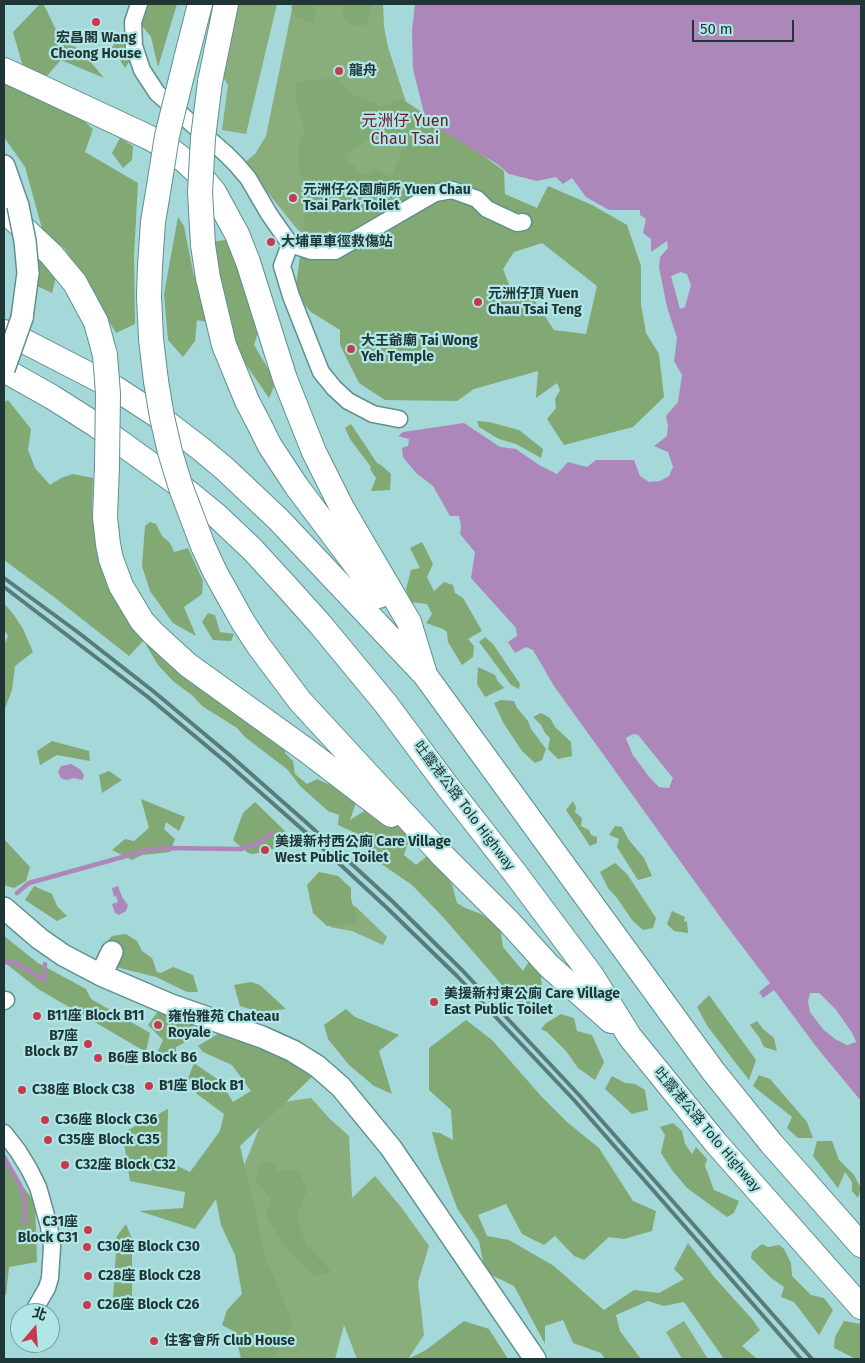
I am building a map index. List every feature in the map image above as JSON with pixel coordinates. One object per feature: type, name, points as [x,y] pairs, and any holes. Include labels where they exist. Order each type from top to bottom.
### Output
[{"type":"highway","points":[[200,4],[167,136],[153,222],[149,296],[151,339],[162,417],[181,488],[203,546],[243,622],[276,670],[323,726],[443,856],[510,923],[549,966],[630,1037]]},
{"type":"highway","points":[[226,4],[210,82],[203,138],[200,192],[203,245],[217,320],[233,368],[270,446],[297,486],[418,647]]},
{"type":"highway","points":[[4,70],[127,126],[161,144],[185,161],[214,192],[237,234],[248,262],[285,379],[314,452],[342,508],[409,622],[425,675]]},
{"type":"highway","points":[[4,210],[51,254],[75,283],[96,322],[105,355],[108,394],[105,516],[108,544],[111,559],[135,611],[169,649],[200,675],[306,750],[443,856]]},
{"type":"highway","points":[[4,332],[115,388],[158,416],[225,469],[279,520],[425,675],[713,1071],[772,1143],[861,1245]]},
{"type":"highway","name":"吐露港公路 Tolo Highway","points":[[4,370],[96,425],[172,479],[215,514],[252,549],[286,586],[326,630],[386,704],[447,786],[515,872],[592,976],[630,1037],[716,1143],[861,1307]]},
{"type":"main road","points":[[4,166],[20,216],[28,272],[24,306],[18,331],[4,370]]},
{"type":"main road","points":[[4,908],[40,939],[63,955],[101,975],[171,1005],[262,1037],[293,1051],[317,1066],[341,1087],[391,1148],[535,1359]]},
{"type":"main road","points":[[101,975],[112,952]]},
{"type":"street","points":[[139,4],[133,22],[134,46],[142,70],[157,93],[226,154],[248,178],[268,214],[290,244],[311,251],[335,252],[435,193],[452,190],[477,199],[487,209],[518,223],[523,222]]},
{"type":"street","points":[[290,244],[282,266],[290,296],[321,372],[348,401],[373,414],[399,419]]},
{"type":"street","points":[[4,1133],[29,1169],[42,1200],[49,1226],[52,1253],[50,1278],[39,1303]]},
{"type":"green space","points":[[40,4],[44,5],[62,42],[80,49],[104,78],[61,60],[44,79],[24,70],[13,32]]},
{"type":"green space","points":[[129,4],[177,4],[158,67],[151,37],[131,12]]},
{"type":"green space","points":[[238,4],[277,4],[246,134],[222,130],[228,85],[222,76]]},
{"type":"green space","points":[[293,4],[383,4],[384,27],[388,47],[407,105],[458,155],[315,243],[297,229],[244,163],[255,154],[266,136]]},
{"type":"green space","points":[[309,4],[316,11],[313,23],[296,17],[291,6]]},
{"type":"green space","points":[[344,4],[372,4],[366,25],[350,25],[345,19],[342,8]]},
{"type":"green space","points":[[129,25],[132,58],[125,68],[112,47]]},
{"type":"green space","points":[[4,76],[70,109],[93,129],[85,152],[138,183],[134,256],[135,324],[116,333],[65,249],[43,232],[25,167],[4,137]]},
{"type":"green space","points":[[337,78],[352,94],[382,106],[402,99],[504,171],[505,194],[537,208],[548,186],[592,205],[627,225],[641,266],[641,304],[646,333],[659,354],[664,397],[633,427],[564,445],[547,419],[556,408],[555,399],[560,390],[557,383],[536,398],[538,371],[474,389],[457,401],[385,400],[359,383],[340,345],[340,330],[311,312],[295,294],[307,202],[311,192],[299,172],[299,142],[305,129],[297,107],[295,82]],"holes":[[[383,131],[404,143],[391,177],[375,169],[363,175],[343,155]],[[542,243],[597,286],[586,334],[554,330],[535,301],[513,295],[503,269],[514,252]]]},
{"type":"green space","points":[[120,138],[133,146],[132,160],[123,168],[112,153]]},
{"type":"green space","points":[[178,217],[184,226],[194,277],[210,242],[226,240],[253,256],[259,329],[254,345],[276,382],[269,398],[238,353],[212,323],[197,320],[195,341],[183,357],[168,340],[164,294]]},
{"type":"green space","points":[[30,249],[57,273],[52,293],[33,284]]},
{"type":"green space","points":[[8,400],[31,429],[28,450],[35,468],[50,485],[61,478],[73,474],[93,478],[92,510],[95,535],[146,638],[129,656],[4,560],[4,402]]},
{"type":"green space","points":[[477,421],[489,422],[519,430],[543,449],[541,458],[516,444],[499,439],[479,427]]},
{"type":"green space","points":[[351,424],[377,463],[391,474],[390,490],[371,491],[376,478],[370,469],[371,467],[350,439],[345,428]]},
{"type":"green space","points":[[150,522],[156,524],[162,536],[170,543],[174,552],[188,548],[203,581],[202,594],[184,607],[196,636],[173,623],[150,591],[142,566],[145,526]]},
{"type":"green space","points":[[422,542],[433,564],[427,577],[434,591],[444,582],[453,585],[455,593],[463,598],[482,631],[468,639],[474,646],[473,657],[462,665],[448,642],[447,632],[426,623],[432,614],[427,604],[410,602],[406,589],[411,570],[420,568],[410,548]]},
{"type":"green space","points":[[4,603],[23,629],[33,652],[15,666],[12,690],[4,711],[4,645],[8,636],[4,630]]},
{"type":"green space","points":[[208,613],[215,615],[220,632],[234,634],[231,641],[213,640],[202,622]]},
{"type":"green space","points":[[157,632],[285,745],[285,753],[293,761],[295,774],[307,784],[317,779],[328,784],[343,786],[357,800],[350,820],[369,808],[410,834],[413,838],[407,845],[404,855],[416,865],[427,856],[446,875],[452,885],[457,903],[481,914],[500,928],[503,947],[523,971],[531,958],[541,974],[542,992],[538,1014],[524,1008],[412,885],[377,861],[362,836],[338,825],[339,815],[328,811],[300,786],[288,770],[245,737],[237,728],[202,706],[193,696],[173,681],[158,665],[146,645]]},
{"type":"green space","points":[[485,637],[493,644],[520,684],[519,689],[511,685],[479,642]]},
{"type":"green space","points":[[478,667],[495,675],[504,688],[485,697],[477,684]]},
{"type":"green space","points":[[501,700],[514,701],[517,708],[528,721],[531,729],[546,749],[542,760],[535,763],[522,751],[504,724],[494,703]]},
{"type":"green space","points":[[541,713],[550,718],[555,727],[571,742],[572,756],[558,759],[548,749],[550,738],[533,717]]},
{"type":"green space","points":[[52,741],[89,751],[90,761],[57,755],[40,765],[37,751]]},
{"type":"green space","points":[[109,771],[122,780],[102,793],[99,775]]},
{"type":"green space","points":[[141,799],[185,817],[179,831],[166,822],[164,829],[175,839],[170,852],[142,855],[132,860],[112,850],[125,839],[134,841],[149,828]]},
{"type":"green space","points":[[573,801],[576,807],[575,812],[582,818],[581,826],[589,830],[591,835],[597,837],[597,843],[590,846],[566,810]]},
{"type":"green space","points":[[255,802],[286,832],[288,845],[253,854],[248,853],[233,840],[243,813]]},
{"type":"green space","points":[[615,826],[622,827],[628,839],[644,858],[652,876],[638,880],[617,847],[619,839],[609,835]]},
{"type":"green space","points":[[4,839],[30,867],[26,881],[14,888],[4,885]]},
{"type":"green space","points":[[615,863],[627,874],[656,918],[653,928],[643,930],[632,920],[608,888],[600,872]]},
{"type":"green space","points":[[319,872],[338,876],[351,888],[351,899],[358,922],[327,926],[313,913],[307,885]]},
{"type":"green space","points":[[34,886],[52,894],[57,906],[67,916],[57,921],[25,900]]},
{"type":"green space","points":[[355,906],[387,937],[383,945],[352,931],[330,927],[333,913]]},
{"type":"green space","points":[[672,911],[685,917],[684,921],[687,922],[688,933],[674,931],[667,924]]},
{"type":"green space","points":[[126,934],[137,941],[142,951],[152,958],[157,972],[161,973],[173,967],[193,975],[198,992],[187,992],[156,977],[116,967],[105,955],[102,947],[112,936]]},
{"type":"green space","points":[[4,936],[38,963],[86,989],[91,999],[150,1033],[146,1052],[38,989],[4,962]]},
{"type":"green space","points":[[251,982],[260,985],[286,1009],[259,1012],[240,1006],[234,985]]},
{"type":"green space","points":[[709,995],[756,1060],[749,1080],[708,1027],[697,1007]]},
{"type":"green space","points":[[346,1009],[355,1017],[399,1035],[379,1051],[392,1094],[374,1086],[349,1065],[328,1039],[324,1025]]},
{"type":"green space","points":[[159,1010],[184,1011],[193,1025],[191,1039],[176,1047],[176,1061],[158,1051],[163,1040],[148,1025]]},
{"type":"green space","points":[[561,1014],[574,1018],[577,1031],[592,1035],[604,1062],[595,1080],[578,1068],[566,1051],[547,1032],[541,1029],[546,1023]]},
{"type":"green space","points":[[466,1020],[492,1040],[541,1096],[567,1122],[599,1148],[633,1201],[656,1211],[652,1231],[624,1239],[609,1237],[584,1260],[574,1256],[555,1236],[544,1245],[522,1234],[506,1204],[478,1215],[487,1236],[509,1240],[554,1266],[604,1310],[634,1290],[659,1293],[684,1279],[674,1269],[688,1243],[715,1278],[760,1330],[742,1346],[757,1359],[724,1359],[684,1302],[664,1306],[648,1301],[616,1315],[620,1331],[641,1359],[605,1359],[601,1353],[573,1343],[563,1320],[545,1326],[545,1344],[514,1286],[485,1272],[479,1241],[457,1208],[432,1132],[440,1133],[453,1140],[451,1110],[429,1090],[429,1048]]},
{"type":"green space","points":[[757,1021],[774,1038],[777,1051],[764,1047],[750,1025]]},
{"type":"green space","points":[[221,1032],[295,1047],[316,1073],[240,1146],[266,1259],[293,1323],[273,1359],[241,1359],[235,1332],[222,1325],[227,1310],[242,1294],[235,1255],[221,1225],[216,1199],[195,1229],[139,1211],[183,1208],[185,1192],[130,1181],[123,1137],[128,1130],[168,1109],[167,1161],[190,1172],[220,1131],[224,1114],[197,1094],[188,1079],[194,1063],[220,1081],[233,1102],[251,1091],[232,1065],[203,1052],[198,1046]]},
{"type":"green space","points":[[759,1075],[770,1079],[807,1122],[813,1138],[798,1138],[787,1128],[792,1117],[753,1086]]},
{"type":"green space","points":[[612,1076],[625,1083],[635,1084],[645,1090],[648,1110],[632,1114],[605,1089]]},
{"type":"green space","points":[[311,1098],[349,1136],[352,1198],[375,1176],[401,1207],[429,1246],[418,1282],[424,1335],[408,1359],[357,1359],[344,1325],[335,1359],[261,1359],[237,1183],[269,1104]]},
{"type":"green space","points":[[673,1123],[682,1131],[685,1144],[692,1154],[696,1147],[707,1159],[705,1166],[714,1190],[739,1201],[734,1213],[727,1217],[687,1188],[672,1170],[661,1153],[665,1135],[660,1127]]},
{"type":"green space","points":[[817,1141],[832,1141],[839,1160],[854,1175],[861,1188],[858,1198],[852,1191],[852,1182],[845,1172],[838,1188],[813,1156]]},
{"type":"green space","points":[[4,1160],[35,1203],[37,1262],[9,1267],[6,1295],[4,1295]]},
{"type":"green space","points":[[261,1161],[274,1164],[275,1171],[298,1169],[307,1191],[296,1217],[307,1246],[331,1271],[315,1277],[284,1246],[266,1215],[271,1199],[255,1179]]},
{"type":"green space","points":[[126,1224],[132,1239],[132,1303],[113,1299],[117,1236]]},
{"type":"green space","points":[[762,1244],[768,1247],[779,1245],[784,1249],[791,1263],[792,1276],[811,1295],[824,1298],[833,1310],[819,1335],[794,1302],[781,1297],[784,1287],[771,1278],[751,1258],[752,1252]]},
{"type":"green space","points":[[464,1321],[489,1329],[508,1359],[408,1359],[426,1350]]},
{"type":"green space","points":[[684,1321],[708,1359],[682,1359],[666,1332]]},
{"type":"green space","points":[[844,1321],[861,1324],[861,1359],[856,1359],[834,1348],[835,1337]]},
{"type":"shaded area","points":[[415,4],[861,4],[861,1101],[818,1049],[774,990],[763,998],[759,992],[770,983],[554,686],[533,650],[526,647],[515,653],[508,642],[517,636],[516,628],[471,578],[475,552],[460,534],[459,516],[450,516],[433,486],[416,473],[403,457],[402,448],[408,446],[409,439],[398,436],[403,432],[464,423],[500,447],[516,449],[539,465],[557,474],[568,462],[587,467],[596,460],[634,460],[640,476],[649,482],[660,481],[669,476],[673,467],[668,452],[654,446],[667,436],[666,416],[678,402],[682,375],[674,361],[677,338],[667,307],[659,267],[660,257],[668,248],[667,241],[651,252],[651,239],[643,233],[646,219],[640,215],[640,210],[609,210],[586,197],[572,178],[563,184],[556,177],[537,181],[509,174],[497,164],[433,125],[424,113],[413,69],[412,31]],"holes":[[[681,272],[687,274],[691,285],[685,307],[680,309],[671,276]],[[638,735],[672,778],[669,788],[659,787],[633,755],[626,738]],[[810,993],[819,993],[836,1010],[856,1042],[847,1045],[824,1030],[810,1012]]]},
{"type":"shaded area","points":[[71,764],[81,770],[84,776],[82,780],[74,778],[66,780],[61,778],[58,772],[61,766]]},
{"type":"shaded area","points":[[118,886],[122,897],[128,905],[126,911],[119,915],[115,913],[112,904],[118,902],[116,896],[114,897],[112,888]]},
{"type":"pier","points":[[633,734],[638,735],[673,778],[669,788],[659,787],[650,778],[633,755],[626,738]],"holes":[[[633,736],[636,737],[670,779],[668,786],[660,785],[635,754],[629,739]]]},
{"type":"pier","points":[[810,993],[819,993],[836,1010],[856,1042],[847,1045],[835,1039],[824,1030],[810,1012],[808,1002]],"holes":[[[812,995],[818,996],[834,1012],[853,1040],[847,1042],[836,1037],[825,1028],[812,1011],[810,1002]]]},
{"type":"waterway","points":[[17,893],[29,883],[148,850],[163,848],[241,849],[257,844],[272,833]]},
{"type":"waterway","points":[[4,962],[16,963],[44,980],[45,964]]},
{"type":"waterway","points":[[4,1157],[24,1196],[25,1223]]},
{"type":"railway","points":[[4,578],[153,691],[232,757],[392,901],[462,970],[579,1095],[812,1359]]},
{"type":"railway","points":[[4,587],[148,697],[227,763],[386,907],[457,976],[574,1100],[801,1359]]},
{"type":"place","name":"宏昌閣 Wang Cheong House","points":[[96,22]]},
{"type":"place","name":"龍舟","points":[[339,71]]},
{"type":"place","name":"元洲仔公園廁所 Yuen Chau Tsai Park Toilet","points":[[293,198]]},
{"type":"place","name":"大埔單車徑救傷站","points":[[271,242]]},
{"type":"place","name":"元洲仔頂 Yuen Chau Tsai Teng","points":[[478,302]]},
{"type":"place","name":"大王爺廟 Tai Wong Yeh Temple","points":[[351,349]]},
{"type":"place","name":"美援新村西公廁 Care Village West Public Toilet","points":[[265,850]]},
{"type":"place","name":"美援新村東公廁 Care Village East Public Toilet","points":[[434,1002]]},
{"type":"place","name":"B11座 Block B11","points":[[37,1016]]},
{"type":"place","name":"雍怡雅苑 Chateau Royale","points":[[158,1025]]},
{"type":"place","name":"B7座 Block B7","points":[[88,1044]]},
{"type":"place","name":"B6座 Block B6","points":[[98,1058]]},
{"type":"place","name":"B1座 Block B1","points":[[149,1086]]},
{"type":"place","name":"C38座 Block C38","points":[[22,1090]]},
{"type":"place","name":"C36座 Block C36","points":[[45,1120]]},
{"type":"place","name":"C35座 Block C35","points":[[48,1140]]},
{"type":"place","name":"C32座 Block C32","points":[[65,1165]]},
{"type":"place","name":"C31座 Block C31","points":[[88,1230]]},
{"type":"place","name":"C30座 Block C30","points":[[87,1247]]},
{"type":"place","name":"C28座 Block C28","points":[[88,1276]]},
{"type":"place","name":"C26座 Block C26","points":[[87,1305]]},
{"type":"place","name":"住客會所 Club House","points":[[154,1341]]},
{"type":"district","name":"元洲仔 Yuen Chau Tsai","points":[[405,131]]}]
